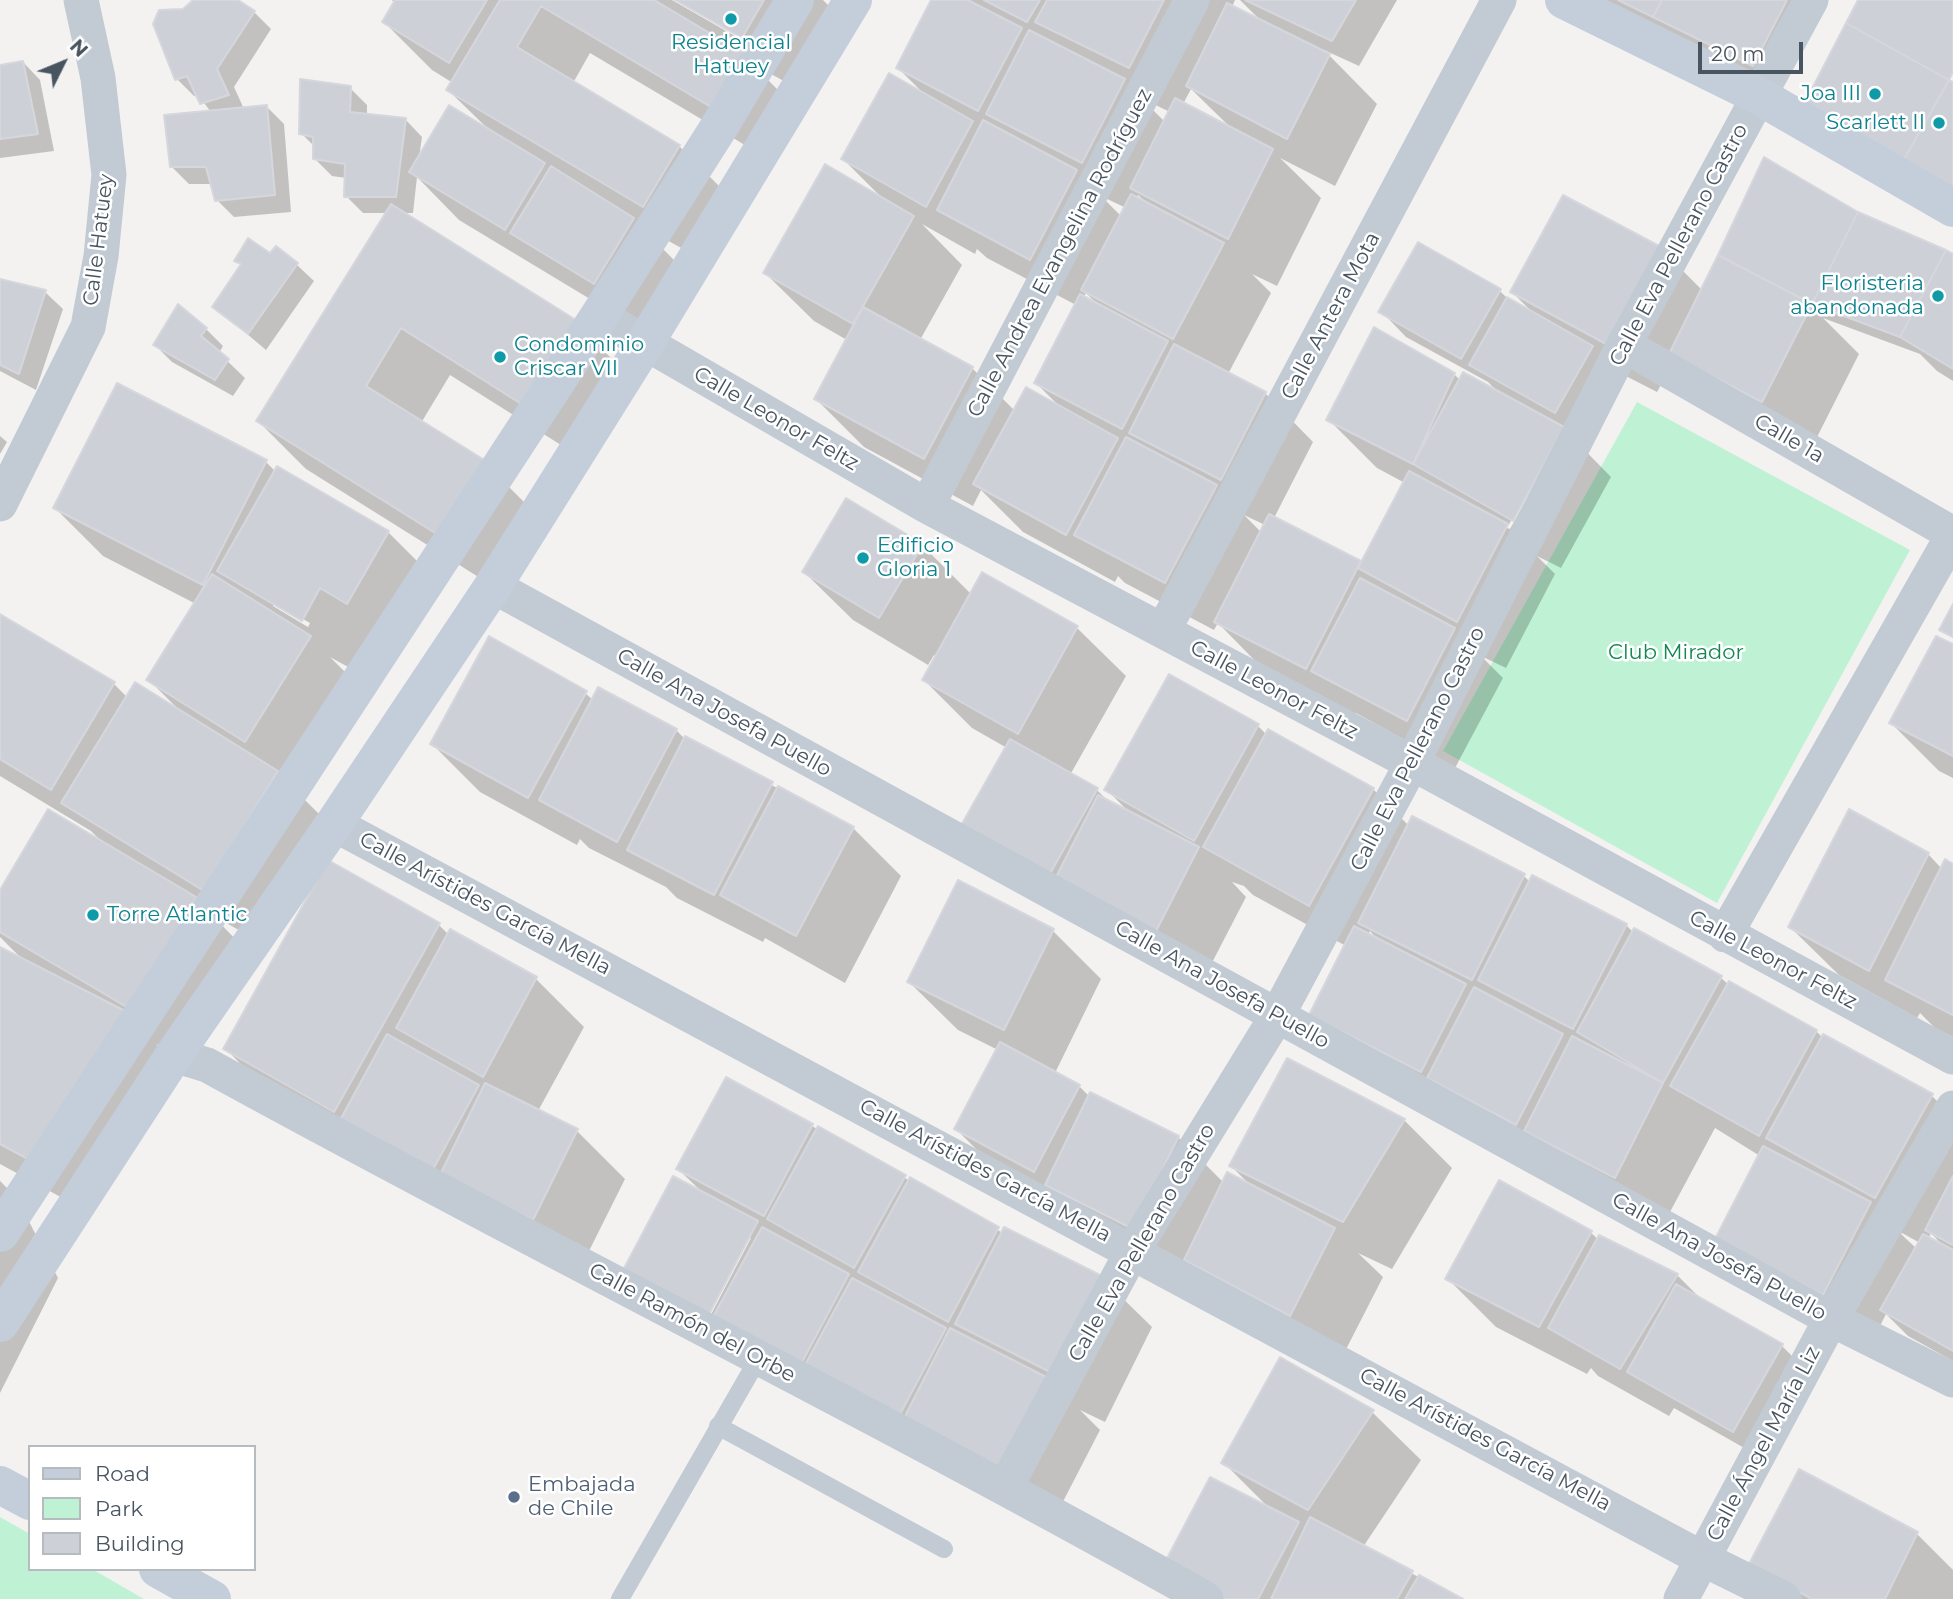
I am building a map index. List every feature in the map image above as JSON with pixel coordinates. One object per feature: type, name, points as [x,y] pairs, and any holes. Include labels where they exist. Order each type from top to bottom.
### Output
[{"type":"street","name":"Calle Hatuey","points":[[0,504],[88,327],[101,256],[109,175],[98,78],[81,0]]},
{"type":"street","points":[[0,1233],[599,316],[719,127],[795,0]]},
{"type":"street","points":[[0,1323],[174,1055],[334,824],[493,586],[644,345],[853,0]]},
{"type":"street","name":"Calle Andrea Evangelina Rodríguez","points":[[927,506],[1192,0]]},
{"type":"street","name":"Calle Antera Mota","points":[[1163,631],[1499,0]]},
{"type":"street","points":[[1564,0],[1759,96],[1953,208]]},
{"type":"street","name":"Calle Eva Pellerano Castro","points":[[1006,1486],[1133,1250],[1277,1016],[1412,763],[1624,345],[1811,0]]},
{"type":"street","name":"Calle Leonor Feltz","points":[[599,316],[644,345],[927,506],[1412,763],[1953,1057]]},
{"type":"street","name":"Calle 1a","points":[[1624,345],[1953,534]]},
{"type":"street","points":[[1725,935],[1953,534]]},
{"type":"street","name":"Calle Ana Josefa Puello","points":[[493,586],[1831,1319],[1953,1380]]},
{"type":"street","name":"Calle Arístides García Mella","points":[[334,824],[1133,1250],[1703,1559],[1784,1599]]},
{"type":"street","name":"Calle Ramón del Orbe","points":[[174,1055],[207,1065],[758,1359],[1006,1486],[1206,1599]]},
{"type":"street","name":"Calle Ángel María Liz","points":[[1681,1599],[1831,1319],[1953,1108]]},
{"type":"street","points":[[0,1485],[28,1500]]},
{"type":"street","points":[[162,1571],[212,1599]]},
{"type":"lane","points":[[620,1599],[758,1359]]},
{"type":"lane","points":[[718,1426],[944,1549]]},
{"type":"green space","name":"Club Mirador","points":[[1637,402],[1910,550],[1717,903],[1443,751]]},
{"type":"green space","points":[[0,1517],[28,1533],[28,1571],[95,1571],[144,1599],[0,1599]]},
{"type":"building","points":[[193,0],[238,0],[255,11],[217,69],[229,95],[200,104],[187,76],[175,80],[153,24],[159,10],[183,9]]},
{"type":"building","points":[[395,0],[487,0],[449,63],[382,22]]},
{"type":"building","points":[[500,0],[654,0],[743,53],[711,107],[541,6],[517,47],[680,145],[643,207],[446,90]]},
{"type":"building","name":"Residencial Hatuey","points":[[675,0],[764,0],[742,38]]},
{"type":"building","points":[[931,0],[968,0],[1022,28],[978,111],[896,68]]},
{"type":"building","points":[[984,0],[1040,0],[1027,22]]},
{"type":"building","points":[[1047,0],[1164,0],[1129,68],[1035,22]]},
{"type":"building","points":[[1245,0],[1356,0],[1332,41]]},
{"type":"building","points":[[1618,0],[1662,0],[1653,17]]},
{"type":"building","points":[[1662,0],[1787,0],[1753,66],[1653,17]]},
{"type":"building","points":[[1858,0],[1953,0],[1953,72],[1949,80],[1846,23]]},
{"type":"building","points":[[1227,3],[1330,54],[1287,139],[1186,86]]},
{"type":"building","name":"Joa III","points":[[1846,23],[1949,80],[1902,163],[1802,108]]},
{"type":"building","points":[[1029,30],[1125,79],[1082,163],[986,114]]},
{"type":"building","points":[[23,61],[38,134],[0,139],[0,65]]},
{"type":"building","points":[[889,73],[973,121],[926,207],[841,159]]},
{"type":"building","points":[[300,79],[351,86],[350,112],[406,118],[396,197],[344,197],[345,164],[313,159],[313,137],[299,134]]},
{"type":"building","name":"Scarlett II","points":[[1949,80],[1953,82],[1953,192],[1902,163]]},
{"type":"building","points":[[1175,98],[1273,149],[1228,239],[1130,188]]},
{"type":"building","points":[[267,105],[275,195],[215,201],[206,167],[170,167],[164,115]]},
{"type":"building","points":[[449,105],[545,163],[505,230],[409,172]]},
{"type":"building","points":[[983,120],[1077,170],[1030,260],[937,210]]},
{"type":"building","points":[[1764,157],[1858,212],[1812,304],[1718,255]]},
{"type":"building","points":[[825,164],[914,216],[853,324],[763,273]]},
{"type":"building","points":[[551,166],[634,218],[594,284],[510,233]]},
{"type":"building","points":[[1131,194],[1224,243],[1173,339],[1081,290]]},
{"type":"building","points":[[1563,195],[1661,247],[1608,345],[1510,292]]},
{"type":"building","name":"Condominio Criscar VII","points":[[391,204],[576,320],[523,405],[401,328],[366,386],[486,461],[440,536],[256,421]]},
{"type":"building","points":[[1858,212],[1946,250],[1900,337],[1812,304]]},
{"type":"building","points":[[248,238],[270,253],[276,246],[298,263],[248,334],[212,307],[241,264],[234,261]]},
{"type":"building","points":[[1418,242],[1501,289],[1461,359],[1378,312]]},
{"type":"building","name":"Floristeria abandonada","points":[[1946,250],[1953,254],[1953,369],[1900,337]]},
{"type":"building","points":[[1718,255],[1812,304],[1762,402],[1669,354]]},
{"type":"building","points":[[0,279],[46,290],[19,374],[0,365]]},
{"type":"building","points":[[1080,294],[1168,341],[1122,429],[1034,383]]},
{"type":"building","points":[[1507,297],[1593,346],[1555,413],[1469,365]]},
{"type":"building","points":[[178,304],[207,328],[201,336],[229,359],[215,380],[153,345]]},
{"type":"building","points":[[863,307],[973,367],[924,459],[814,399]]},
{"type":"building","points":[[1374,327],[1455,373],[1413,464],[1326,420]]},
{"type":"building","points":[[1174,344],[1266,392],[1221,480],[1129,433]]},
{"type":"building","points":[[1463,372],[1564,427],[1513,521],[1413,464]]},
{"type":"building","points":[[117,383],[267,460],[203,585],[53,508]]},
{"type":"building","points":[[1026,387],[1118,438],[1066,535],[973,484]]},
{"type":"building","points":[[1126,437],[1217,485],[1165,583],[1074,535]]},
{"type":"building","points":[[277,466],[389,531],[347,604],[320,588],[302,621],[217,571]]},
{"type":"building","points":[[1409,471],[1508,524],[1457,622],[1358,568]]},
{"type":"building","name":"Edificio Gloria 1","points":[[846,498],[923,544],[879,618],[802,572]]},
{"type":"building","points":[[1269,514],[1361,561],[1306,669],[1214,622]]},
{"type":"building","points":[[982,572],[1078,626],[1018,734],[922,680]]},
{"type":"building","points":[[212,574],[311,636],[245,742],[146,680]]},
{"type":"building","points":[[1360,578],[1455,628],[1407,721],[1311,671]]},
{"type":"building","points":[[1953,604],[1953,637],[1939,630]]},
{"type":"building","points":[[0,614],[115,682],[51,790],[0,759]]},
{"type":"building","points":[[489,636],[587,691],[528,798],[430,744]]},
{"type":"building","points":[[1936,636],[1953,644],[1953,756],[1889,723]]},
{"type":"building","points":[[1169,674],[1259,724],[1194,841],[1104,790]]},
{"type":"building","points":[[135,682],[278,771],[204,891],[61,803]]},
{"type":"building","points":[[598,687],[677,729],[617,842],[539,800]]},
{"type":"building","points":[[1268,729],[1374,788],[1309,906],[1203,847]]},
{"type":"building","points":[[685,736],[773,782],[714,895],[627,850]]},
{"type":"building","points":[[1010,739],[1098,788],[1047,879],[959,829]]},
{"type":"building","points":[[778,786],[854,827],[796,936],[720,895]]},
{"type":"building","points":[[1098,795],[1199,847],[1154,935],[1053,883]]},
{"type":"building","name":"Torre Atlantic","points":[[48,809],[196,897],[130,1009],[0,932],[0,890]]},
{"type":"building","points":[[1849,809],[1929,853],[1869,971],[1788,927]]},
{"type":"building","points":[[1412,816],[1525,874],[1472,980],[1358,923]]},
{"type":"building","points":[[1945,859],[1953,864],[1953,1015],[1885,980]]},
{"type":"building","points":[[328,860],[440,923],[334,1112],[223,1049]]},
{"type":"building","points":[[1532,875],[1627,924],[1573,1029],[1478,980]]},
{"type":"building","points":[[958,880],[1054,929],[1004,1030],[907,982]]},
{"type":"building","points":[[1354,926],[1466,984],[1421,1072],[1309,1015]]},
{"type":"building","points":[[1634,928],[1722,976],[1663,1083],[1577,1032]]},
{"type":"building","points":[[450,929],[537,977],[483,1077],[396,1028]]},
{"type":"building","points":[[0,947],[125,1011],[41,1166],[0,1144]]},
{"type":"building","points":[[1729,981],[1817,1030],[1759,1136],[1670,1086]]},
{"type":"building","points":[[1474,987],[1563,1034],[1516,1125],[1427,1078]]},
{"type":"building","points":[[387,1034],[479,1085],[431,1173],[339,1122]]},
{"type":"building","points":[[1823,1034],[1933,1094],[1875,1198],[1766,1138]]},
{"type":"building","points":[[1572,1036],[1663,1083],[1615,1178],[1524,1131]]},
{"type":"building","points":[[1000,1042],[1080,1085],[1034,1172],[954,1129]]},
{"type":"building","points":[[1287,1058],[1405,1119],[1343,1222],[1229,1166]]},
{"type":"building","points":[[726,1077],[813,1124],[764,1216],[676,1169]]},
{"type":"building","points":[[485,1083],[578,1129],[533,1220],[440,1175]]},
{"type":"building","points":[[1090,1092],[1179,1136],[1133,1229],[1045,1185]]},
{"type":"building","points":[[818,1126],[906,1175],[854,1268],[767,1219]]},
{"type":"building","points":[[1763,1146],[1871,1202],[1823,1295],[1715,1239]]},
{"type":"building","points":[[1227,1172],[1335,1228],[1290,1316],[1184,1260]]},
{"type":"building","points":[[673,1176],[758,1221],[707,1318],[622,1272]]},
{"type":"building","points":[[1953,1176],[1953,1245],[1925,1230]]},
{"type":"building","points":[[910,1177],[999,1227],[948,1322],[858,1272]]},
{"type":"building","points":[[1499,1180],[1592,1231],[1539,1327],[1445,1279]]},
{"type":"building","points":[[762,1227],[849,1274],[801,1364],[713,1317]]},
{"type":"building","points":[[1004,1227],[1104,1277],[1056,1375],[955,1324]]},
{"type":"building","points":[[1923,1234],[1953,1250],[1953,1351],[1880,1310]]},
{"type":"building","points":[[1599,1235],[1678,1274],[1620,1369],[1548,1328]]},
{"type":"building","points":[[852,1278],[946,1328],[899,1416],[805,1365]]},
{"type":"building","points":[[1676,1284],[1783,1344],[1733,1432],[1627,1372]]},
{"type":"building","points":[[950,1328],[1052,1380],[1005,1472],[903,1420]]},
{"type":"building","points":[[1280,1357],[1374,1410],[1308,1510],[1221,1463]]},
{"type":"building","points":[[1799,1469],[1918,1532],[1885,1599],[1812,1599],[1749,1564]]},
{"type":"building","points":[[1210,1477],[1299,1522],[1258,1599],[1222,1599],[1163,1566]]},
{"type":"building","points":[[1310,1517],[1413,1571],[1397,1599],[1271,1599]]},
{"type":"building","points":[[1419,1575],[1463,1599],[1405,1599]]},
{"type":"place","name":"Residencial Hatuey","points":[[731,19]]},
{"type":"place","name":"Joa III","points":[[1875,94]]},
{"type":"place","name":"Scarlett II","points":[[1939,123]]},
{"type":"place","name":"Floristeria abandonada","points":[[1938,296]]},
{"type":"place","name":"Condominio Criscar VII","points":[[500,357]]},
{"type":"place","name":"Edificio Gloria 1","points":[[863,558]]},
{"type":"place","name":"Torre Atlantic","points":[[93,915]]},
{"type":"place","name":"Embajada de Chile","points":[[514,1497]]}]
